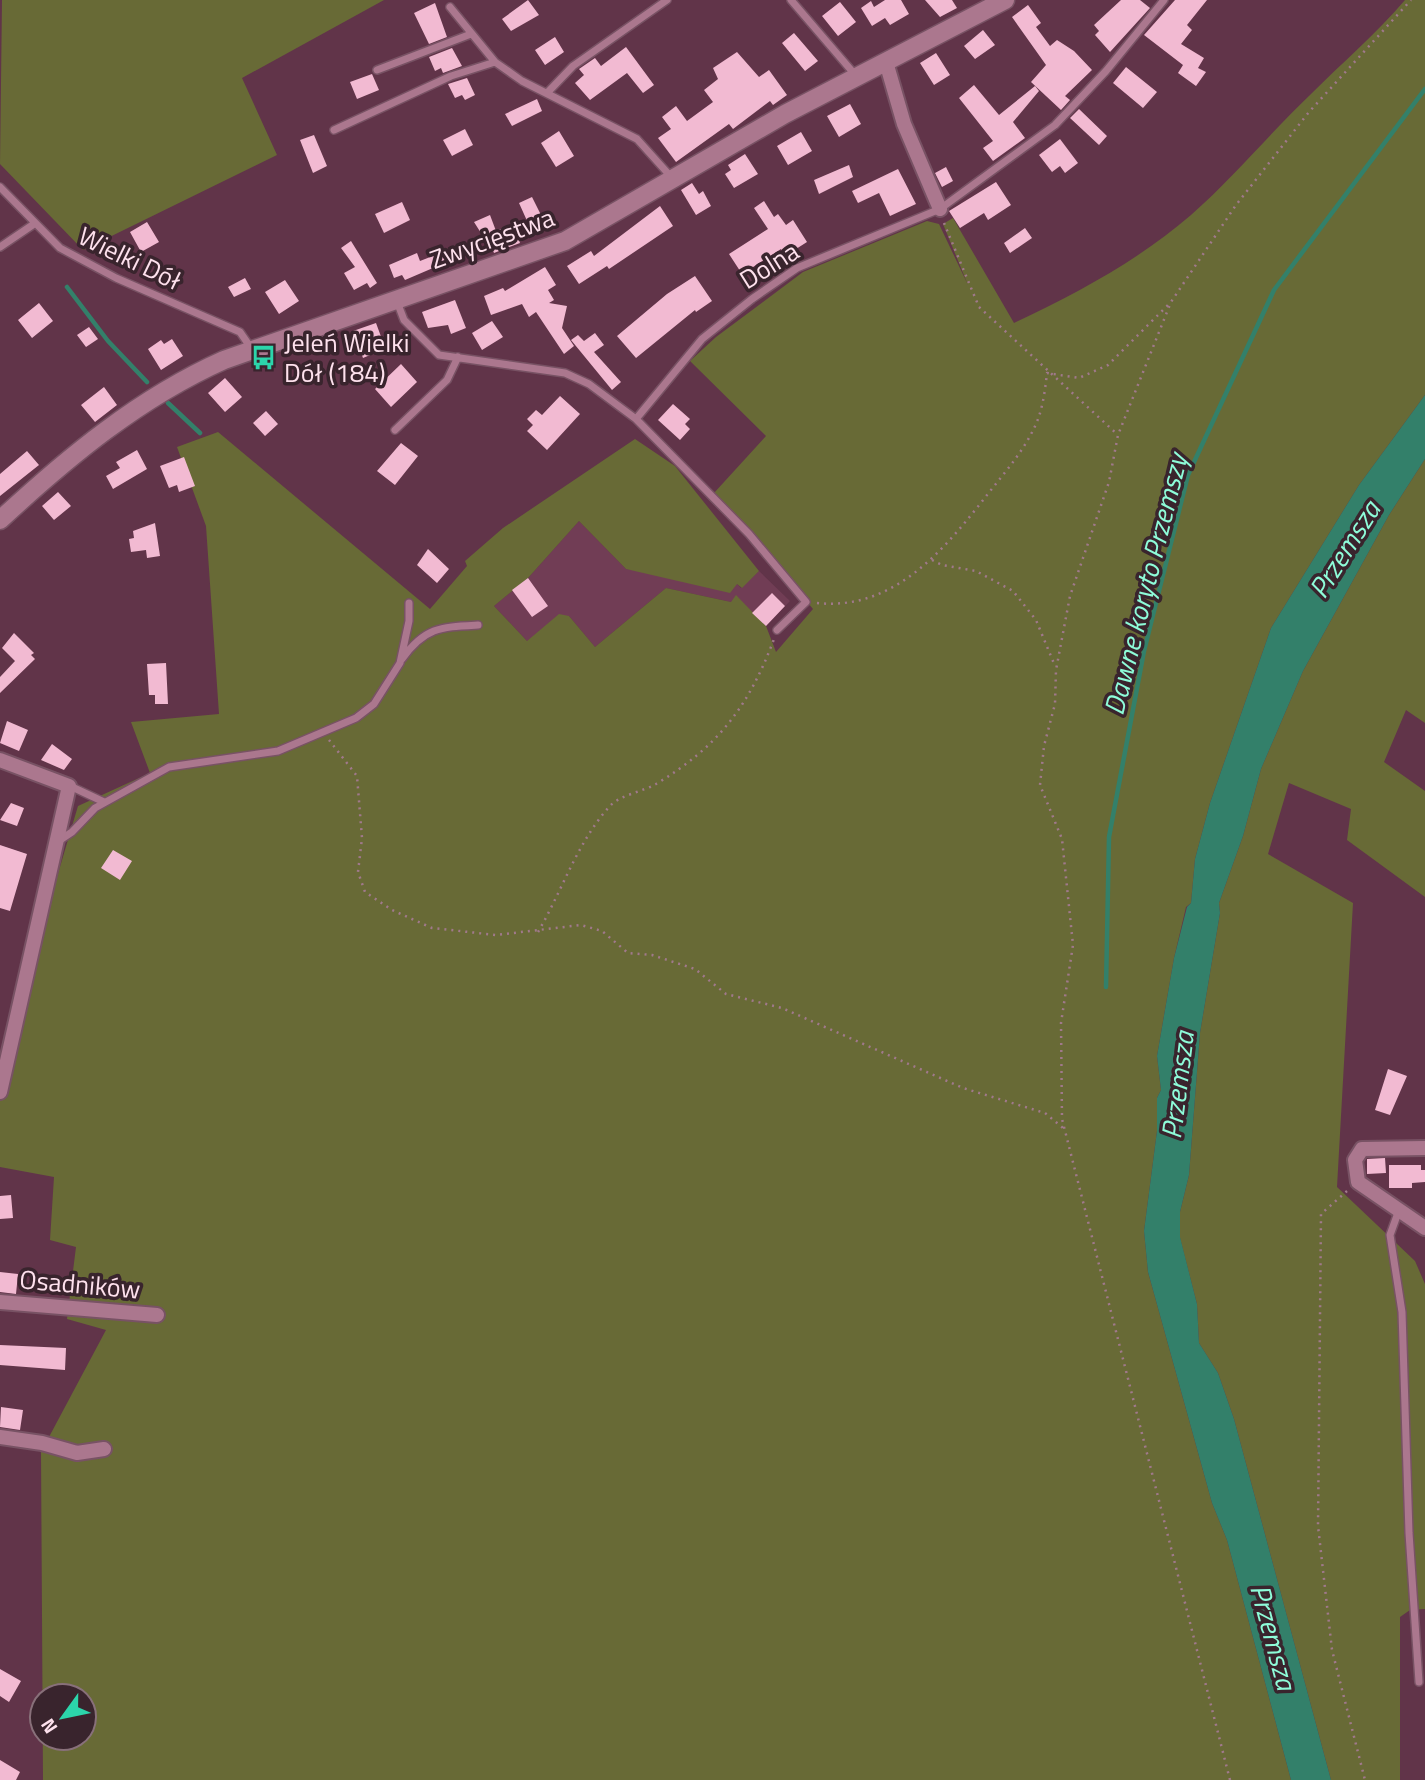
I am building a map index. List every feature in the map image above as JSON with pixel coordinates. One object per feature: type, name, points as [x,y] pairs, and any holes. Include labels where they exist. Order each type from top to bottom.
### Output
[{"type":"street","name":"Zwycięstwa","points":[[0,520],[75,455],[150,398],[191,375],[396,299],[565,241],[785,114],[1005,0]]},
{"type":"street","points":[[886,62],[904,124],[940,209]]},
{"type":"street","points":[[0,760],[69,786],[0,1093]]},
{"type":"street","points":[[1425,1148],[1362,1149],[1355,1160],[1358,1182],[1425,1228]]},
{"type":"street","name":"Osadników","points":[[0,1302],[157,1315]]},
{"type":"street","points":[[0,1437],[42,1443],[77,1453],[104,1449]]},
{"type":"lane","points":[[548,92],[573,66],[667,0]]},
{"type":"lane","points":[[791,0],[857,78]]},
{"type":"lane","name":"Dolna","points":[[636,418],[702,340],[751,299],[797,268],[940,209],[1055,125],[1106,71],[1164,0]]},
{"type":"lane","points":[[450,7],[495,62],[522,81],[637,139],[674,179]]},
{"type":"lane","points":[[377,70],[471,34]]},
{"type":"lane","points":[[334,130],[451,76],[495,62]]},
{"type":"lane","name":"Wielki Dół","points":[[0,187],[60,248],[89,265],[240,332],[252,351]]},
{"type":"lane","points":[[0,247],[34,224]]},
{"type":"lane","points":[[396,299],[404,320],[417,336],[439,355],[565,373],[589,384],[636,418],[749,534],[806,602],[777,630]]},
{"type":"lane","points":[[396,430],[447,380],[457,357]]},
{"type":"lane","points":[[400,663],[409,621],[409,603]]},
{"type":"lane","points":[[56,843],[104,802],[169,767],[278,751],[356,718],[374,704],[417,638],[444,627],[478,625]]},
{"type":"lane","points":[[69,786],[104,802]]},
{"type":"lane","points":[[1399,1210],[1390,1235],[1402,1312],[1409,1533],[1419,1682]]},
{"type":"path","points":[[1047,373],[1079,378],[1108,365],[1171,302],[1236,205],[1309,112],[1411,0]]},
{"type":"path","points":[[940,209],[949,241],[979,307],[1047,373],[1118,435]]},
{"type":"path","points":[[1171,302],[1118,435],[1109,482],[1070,596],[1056,670],[1055,705],[1044,747],[1040,785],[1062,839],[1073,945],[1061,1023],[1065,1129],[1230,1780]]},
{"type":"path","points":[[806,602],[837,605],[869,599],[907,580],[932,560],[1021,452],[1036,424],[1047,373]]},
{"type":"path","points":[[932,560],[942,565],[976,571],[1013,591],[1036,620],[1056,670]]},
{"type":"path","points":[[538,932],[583,844],[610,805],[654,785],[689,762],[734,719],[756,681],[777,630]]},
{"type":"path","points":[[322,733],[344,755],[357,776],[362,802],[358,872],[365,892],[392,910],[432,928],[496,935],[538,932],[561,925],[581,925],[601,931],[628,953],[652,955],[695,969],[726,994],[782,1008],[963,1088],[1045,1113],[1065,1129]]},
{"type":"path","points":[[1358,1182],[1321,1214],[1318,1526],[1332,1650],[1365,1780]]},
{"type":"shaded area","points":[[2,0],[384,0],[242,78],[277,155],[83,250],[0,164]]},
{"type":"shaded area","points":[[1405,0],[1425,0],[1425,395],[1359,485],[1271,628],[1210,803],[1195,859],[1191,903],[1186,907],[1174,958],[1157,1056],[1161,1090],[1157,1098],[1157,1131],[1144,1231],[1148,1272],[1212,1503],[1227,1540],[1291,1780],[43,1780],[43,1752],[98,1752],[98,1682],[42,1682],[41,1452],[106,1330],[67,1319],[76,1247],[50,1240],[54,1177],[0,1167],[0,1069],[78,806],[150,773],[131,722],[219,714],[206,526],[177,447],[218,432],[430,609],[467,566],[465,561],[503,528],[635,439],[675,466],[759,571],[742,588],[737,584],[730,593],[626,569],[579,521],[528,578],[494,606],[527,641],[559,614],[569,616],[595,647],[666,588],[731,602],[736,595],[766,626],[776,652],[813,609],[714,493],[766,436],[690,361],[716,337],[803,272],[927,221],[939,224],[968,285],[943,224],[953,218],[1014,323],[1084,288],[1150,247],[1191,215]]},
{"type":"shaded area","points":[[1425,459],[1425,723],[1406,710],[1384,762],[1425,791],[1425,897],[1347,840],[1351,809],[1289,783],[1268,854],[1353,903],[1337,1187],[1415,1261],[1425,1284],[1425,1609],[1410,1610],[1400,1617],[1400,1780],[1331,1780],[1234,1419],[1218,1373],[1199,1343],[1197,1304],[1180,1238],[1180,1212],[1189,1175],[1200,1033],[1220,913],[1219,903],[1243,836],[1261,769],[1303,671],[1389,515]]},
{"type":"shaded area","points":[[579,521],[626,569],[737,584],[741,588],[759,571],[790,601],[766,626],[752,613],[731,602],[666,588],[595,647],[569,616],[527,641],[494,606],[528,578]]},
{"type":"water","name":"Przemsza","points":[[1425,395],[1425,459],[1389,515],[1303,671],[1261,769],[1243,836],[1219,903],[1220,913],[1200,1033],[1189,1175],[1180,1212],[1180,1237],[1197,1304],[1199,1343],[1218,1373],[1234,1419],[1331,1780],[1291,1780],[1227,1540],[1212,1503],[1148,1272],[1144,1231],[1157,1131],[1157,1098],[1161,1090],[1157,1056],[1174,958],[1187,907],[1191,903],[1195,859],[1210,803],[1271,628],[1359,485]]},
{"type":"building","points":[[528,0],[539,15],[511,31],[502,19]]},
{"type":"building","points":[[885,0],[901,0],[909,14],[890,25],[885,18],[872,26],[861,8],[871,1],[874,7]]},
{"type":"building","points":[[925,0],[952,0],[957,8],[940,17]]},
{"type":"building","points":[[1121,0],[1140,0],[1150,8],[1110,52],[1095,35],[1099,31],[1094,25]]},
{"type":"building","points":[[1175,0],[1207,0],[1187,25],[1192,30],[1181,44],[1204,58],[1198,68],[1206,72],[1196,86],[1178,73],[1183,65],[1144,35]]},
{"type":"building","points":[[840,2],[856,22],[838,36],[822,16]]},
{"type":"building","points":[[435,3],[447,37],[429,44],[414,13]]},
{"type":"building","points":[[1028,5],[1041,23],[1036,27],[1050,46],[1057,40],[1074,51],[1092,70],[1065,96],[1070,100],[1061,110],[1031,82],[1046,65],[1012,17]]},
{"type":"building","points":[[983,30],[995,45],[975,59],[964,46]]},
{"type":"building","points":[[794,33],[818,61],[805,71],[782,43]]},
{"type":"building","points":[[555,37],[564,52],[545,65],[535,50]]},
{"type":"building","points":[[626,47],[654,85],[643,93],[627,73],[590,100],[575,83],[584,75],[579,69],[595,58],[601,66]]},
{"type":"building","points":[[452,48],[462,66],[443,73],[441,68],[435,71],[429,57]]},
{"type":"building","points":[[737,52],[759,77],[769,70],[787,95],[773,105],[770,101],[733,129],[729,124],[676,162],[658,138],[671,129],[662,117],[676,106],[687,121],[713,102],[704,90],[718,79],[713,68]]},
{"type":"building","points":[[936,53],[950,75],[934,85],[920,63]]},
{"type":"building","points":[[1126,67],[1157,92],[1143,108],[1113,83]]},
{"type":"building","points":[[372,74],[379,90],[357,99],[350,82]]},
{"type":"building","points":[[467,78],[475,95],[465,100],[462,95],[455,98],[448,84]]},
{"type":"building","points":[[974,85],[999,115],[1035,86],[1039,91],[1013,122],[1025,138],[993,161],[983,148],[993,141],[959,98]]},
{"type":"building","points":[[537,99],[542,111],[512,126],[505,114]]},
{"type":"building","points":[[850,104],[861,124],[839,137],[827,116]]},
{"type":"building","points":[[1079,109],[1107,136],[1099,145],[1070,118]]},
{"type":"building","points":[[465,129],[473,145],[452,156],[443,140]]},
{"type":"building","points":[[559,131],[574,156],[556,167],[541,143]]},
{"type":"building","points":[[801,132],[812,151],[788,165],[777,146]]},
{"type":"building","points":[[314,135],[327,166],[313,173],[300,140]]},
{"type":"building","points":[[1060,139],[1078,163],[1065,173],[1060,166],[1052,172],[1039,155]]},
{"type":"building","points":[[745,154],[758,174],[734,188],[725,174],[731,170],[728,165]]},
{"type":"building","points":[[849,165],[853,177],[819,194],[814,180]]},
{"type":"building","points":[[946,167],[953,181],[942,187],[935,173]]},
{"type":"building","points":[[898,169],[916,204],[890,216],[879,193],[858,203],[852,191]]},
{"type":"building","points":[[996,182],[1011,205],[988,220],[984,213],[960,228],[949,211]]},
{"type":"building","points":[[692,183],[699,194],[703,191],[711,206],[696,215],[681,190]]},
{"type":"building","points":[[532,197],[542,217],[528,223],[519,203]]},
{"type":"building","points":[[764,201],[774,217],[778,214],[786,225],[793,220],[807,242],[785,256],[781,249],[742,274],[729,254],[768,229],[754,208]]},
{"type":"building","points":[[402,202],[410,220],[384,233],[375,214]]},
{"type":"building","points":[[660,206],[673,226],[609,269],[607,266],[579,284],[567,266],[591,251],[594,256]]},
{"type":"building","points":[[490,215],[496,231],[513,224],[520,243],[494,253],[489,240],[486,241],[474,222]]},
{"type":"building","points":[[147,222],[159,242],[141,252],[130,232]]},
{"type":"building","points":[[1025,228],[1032,238],[1010,253],[1004,243]]},
{"type":"building","points":[[351,241],[377,283],[370,288],[367,283],[354,290],[344,273],[355,267],[341,248]]},
{"type":"building","points":[[443,252],[447,262],[405,280],[402,275],[394,278],[389,265],[417,253],[420,261]]},
{"type":"building","points":[[545,267],[556,285],[548,290],[554,300],[549,303],[567,306],[562,328],[574,346],[564,354],[536,312],[529,317],[522,304],[491,315],[484,296],[503,288],[505,291]]},
{"type":"building","points":[[695,276],[712,301],[696,312],[695,310],[636,358],[617,336],[667,294]]},
{"type":"building","points":[[245,278],[251,289],[234,297],[228,287]]},
{"type":"building","points":[[285,280],[299,301],[279,314],[265,292]]},
{"type":"building","points":[[455,300],[466,328],[451,334],[448,325],[428,328],[422,312]]},
{"type":"building","points":[[39,303],[53,321],[32,338],[18,320]]},
{"type":"building","points":[[492,321],[503,337],[482,350],[472,333]]},
{"type":"building","points":[[376,323],[383,342],[373,345],[375,353],[363,358],[353,331]]},
{"type":"building","points":[[89,327],[98,339],[86,347],[77,335]]},
{"type":"building","points":[[595,333],[604,345],[594,352],[621,382],[612,390],[571,340],[578,335],[584,341]]},
{"type":"building","points":[[172,339],[183,356],[161,370],[148,349],[161,340],[164,344]]},
{"type":"building","points":[[401,364],[417,382],[391,407],[375,389]]},
{"type":"building","points":[[225,378],[242,397],[225,412],[208,393]]},
{"type":"building","points":[[104,387],[117,405],[95,422],[81,405]]},
{"type":"building","points":[[560,396],[580,414],[547,450],[527,431],[533,425],[527,419],[536,410],[542,415]]},
{"type":"building","points":[[673,404],[690,419],[685,424],[690,429],[680,440],[658,420]]},
{"type":"building","points":[[266,411],[278,424],[265,436],[253,423]]},
{"type":"building","points":[[401,443],[418,456],[395,485],[377,471]]},
{"type":"building","points":[[137,450],[147,469],[113,489],[106,476],[120,468],[116,462]]},
{"type":"building","points":[[27,451],[39,465],[0,496],[0,474]]},
{"type":"building","points":[[184,457],[195,486],[179,492],[177,485],[169,488],[160,466]]},
{"type":"building","points":[[58,492],[71,506],[54,520],[42,506]]},
{"type":"building","points":[[155,523],[160,556],[147,558],[146,550],[131,552],[129,539],[134,538],[133,531]]},
{"type":"building","points":[[428,549],[449,569],[437,583],[417,565]]},
{"type":"building","points":[[528,578],[548,606],[532,617],[512,590]]},
{"type":"building","points":[[772,593],[785,606],[766,626],[752,613]]},
{"type":"building","points":[[14,633],[34,653],[31,655],[35,659],[0,693],[0,677],[15,661],[2,648]]},
{"type":"building","points":[[166,663],[168,704],[155,704],[155,695],[149,695],[147,664]]},
{"type":"building","points":[[7,721],[28,730],[19,751],[0,743]]},
{"type":"building","points":[[52,744],[72,759],[64,770],[41,760]]},
{"type":"building","points":[[11,803],[24,808],[17,826],[0,820]]},
{"type":"building","points":[[0,845],[27,854],[10,911],[0,908]]},
{"type":"building","points":[[113,850],[132,861],[120,880],[101,868]]},
{"type":"building","points":[[1388,1069],[1407,1076],[1390,1115],[1375,1110]]},
{"type":"building","points":[[1385,1158],[1386,1173],[1367,1174],[1367,1159]]},
{"type":"building","points":[[1389,1165],[1421,1165],[1421,1170],[1425,1170],[1425,1182],[1412,1183],[1412,1188],[1389,1188]]},
{"type":"building","points":[[11,1195],[13,1218],[0,1219],[0,1196]]},
{"type":"building","points":[[0,1272],[18,1274],[16,1294],[0,1292]]},
{"type":"building","points":[[0,1345],[66,1348],[65,1370],[0,1365]]},
{"type":"building","points":[[1,1407],[23,1410],[20,1430],[0,1427]]},
{"type":"building","points":[[0,1669],[21,1681],[9,1702],[0,1696]]},
{"type":"building","points":[[0,1760],[20,1772],[16,1780],[0,1780]]},
{"type":"waterway","name":"Dawne koryto Przemszy","points":[[1106,987],[1109,837],[1144,651],[1188,475],[1274,290],[1425,89]]},
{"type":"waterway","points":[[67,287],[108,341],[147,382]]},
{"type":"waterway","points":[[168,403],[200,433]]},
{"type":"place","name":"Jeleń Wielki Dół (184)","points":[[264,357]]}]
